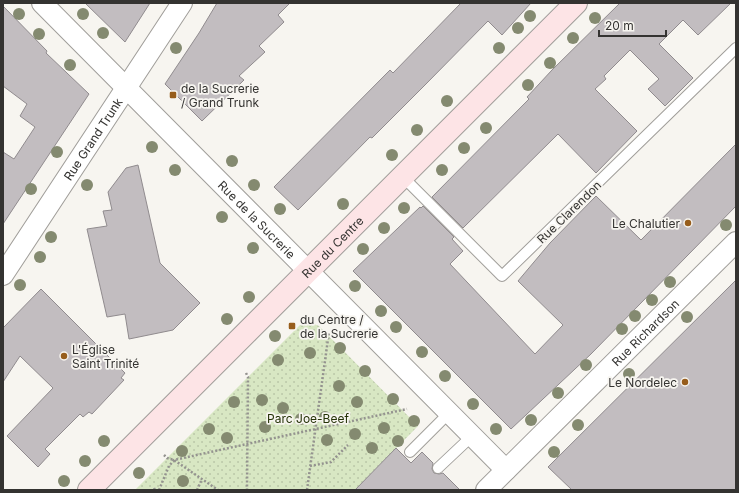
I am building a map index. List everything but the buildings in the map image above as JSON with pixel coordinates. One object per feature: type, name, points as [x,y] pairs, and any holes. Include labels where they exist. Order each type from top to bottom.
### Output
[{"type":"street","name":"Rue de la Sucrerie","points":[[42,3],[506,470]]},
{"type":"street","name":"Rue Grand Trunk","points":[[3,275],[182,3]]},
{"type":"street","name":"Rue du Centre","points":[[89,490],[576,3]]},
{"type":"street","name":"Rue Richardson","points":[[486,490],[736,242]]},
{"type":"lane","name":"Rue Clarendon","points":[[402,176],[502,276],[736,48]]},
{"type":"lane","points":[[410,452],[449,413]]},
{"type":"lane","points":[[438,468],[472,436]]},
{"type":"path","points":[[307,490],[329,332]]},
{"type":"path","points":[[246,373],[248,377],[247,490]]},
{"type":"path","points":[[159,490],[169,466],[174,460],[407,410]]},
{"type":"path","points":[[310,466],[332,462],[348,445]]},
{"type":"path","points":[[164,455],[167,458],[174,460],[218,490]]},
{"type":"path","points":[[197,490],[202,479]]},
{"type":"green space","name":"Parc Joe-Beef","points":[[309,322],[319,326],[418,426],[355,490],[135,490],[300,325]]},
{"type":"place","name":"de la Sucrerie / Grand Trunk","points":[[173,95]]},
{"type":"place","name":"Le Chalutier","points":[[688,223]]},
{"type":"place","name":"du Centre / de la Sucrerie","points":[[292,326]]},
{"type":"place","name":"L'Église Saint Trinité","points":[[64,356]]},
{"type":"place","name":"Le Nordelec","points":[[685,382]]}]
